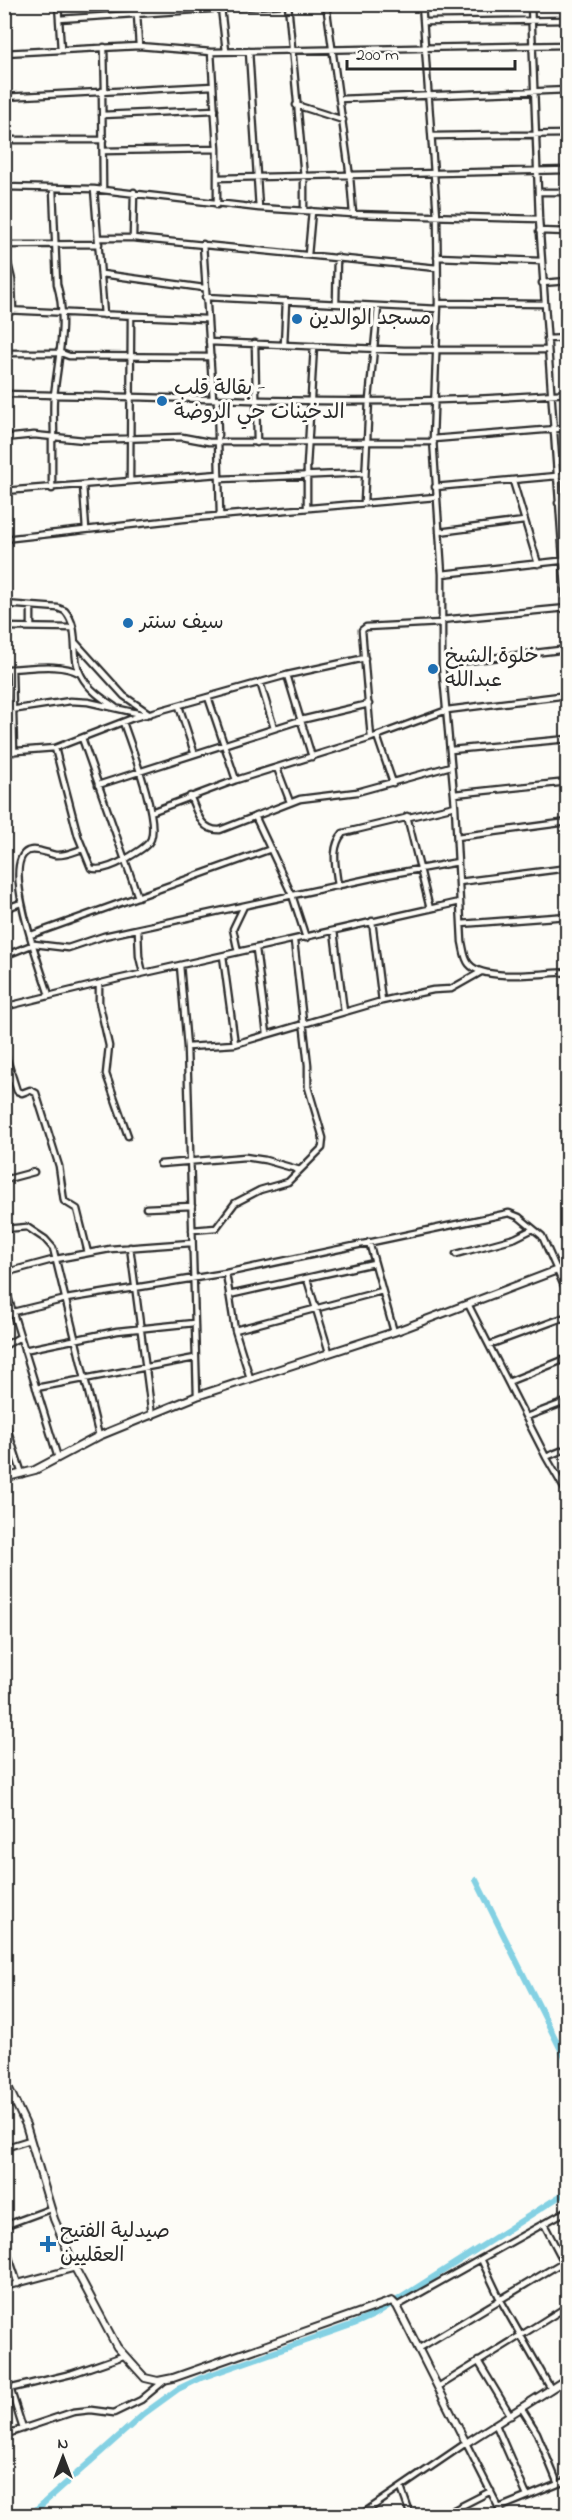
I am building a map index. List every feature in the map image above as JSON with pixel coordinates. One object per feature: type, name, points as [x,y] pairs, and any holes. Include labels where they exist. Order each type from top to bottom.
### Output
[{"type":"street","points":[[58,4],[61,50]]},
{"type":"street","points":[[59,19],[287,4],[304,177],[304,210]]},
{"type":"street","points":[[326,4],[343,120],[353,214]]},
{"type":"street","points":[[422,4],[437,216],[438,306],[434,441],[442,574],[442,664],[455,806],[461,924],[465,957],[472,967],[481,972],[506,974],[567,972]]},
{"type":"street","points":[[531,4],[538,219],[558,503],[566,560],[567,630]]},
{"type":"street","points":[[221,8],[225,51]]},
{"type":"street","points":[[137,14],[139,46]]},
{"type":"street","points":[[424,22],[567,20]]},
{"type":"street","points":[[4,53],[139,46],[211,51],[291,51],[425,46],[567,45]]},
{"type":"street","points":[[103,189],[104,47]]},
{"type":"street","points":[[211,51],[217,149],[217,205]]},
{"type":"street","points":[[249,51],[259,177],[259,208]]},
{"type":"street","points":[[4,97],[213,86]]},
{"type":"street","points":[[339,99],[567,90]]},
{"type":"street","points":[[296,105],[343,120]]},
{"type":"street","points":[[102,115],[215,110]]},
{"type":"street","points":[[432,136],[567,134]]},
{"type":"street","points":[[4,140],[103,140]]},
{"type":"street","points":[[103,151],[217,149]]},
{"type":"street","points":[[217,178],[350,177],[567,170]]},
{"type":"street","points":[[4,187],[103,189],[217,205],[353,214],[538,219]]},
{"type":"street","points":[[52,489],[54,397],[61,353],[61,298],[57,284],[53,189]]},
{"type":"street","points":[[94,189],[104,315]]},
{"type":"street","points":[[134,192],[134,238]]},
{"type":"street","points":[[538,192],[567,192]]},
{"type":"street","points":[[308,255],[312,211]]},
{"type":"street","points":[[539,231],[567,232]]},
{"type":"street","points":[[13,311],[12,280],[4,246],[134,238],[437,268]]},
{"type":"street","points":[[203,244],[206,319],[218,442],[220,515]]},
{"type":"street","points":[[336,303],[337,257]]},
{"type":"street","points":[[437,257],[542,261]]},
{"type":"street","points":[[102,274],[204,288]]},
{"type":"street","points":[[542,283],[567,281]]},
{"type":"street","points":[[205,297],[378,306],[544,304]]},
{"type":"street","points":[[284,345],[286,301]]},
{"type":"street","points":[[364,502],[369,400],[378,306]]},
{"type":"street","points":[[4,310],[206,319]]},
{"type":"street","points":[[130,479],[131,316]]},
{"type":"street","points":[[547,339],[567,338]]},
{"type":"street","points":[[209,342],[374,349],[548,350]]},
{"type":"street","points":[[255,343],[257,442]]},
{"type":"street","points":[[307,508],[314,346]]},
{"type":"street","points":[[4,353],[211,357]]},
{"type":"street","points":[[4,394],[54,397],[311,401],[436,400],[567,393]]},
{"type":"street","points":[[4,438],[34,435],[53,439],[182,437],[218,442],[434,441],[567,429]]},
{"type":"street","points":[[4,491],[52,489],[130,479],[365,473]]},
{"type":"street","points":[[435,487],[513,482],[567,475]]},
{"type":"street","points":[[513,482],[538,564]]},
{"type":"street","points":[[83,485],[86,530]]},
{"type":"street","points":[[4,539],[220,515],[436,497]]},
{"type":"street","points":[[558,503],[567,502]]},
{"type":"street","points":[[439,532],[524,521]]},
{"type":"street","points":[[442,574],[566,560]]},
{"type":"street","points":[[4,604],[62,609],[68,615],[73,628],[80,674],[90,688],[116,707]]},
{"type":"street","points":[[31,606],[31,627]]},
{"type":"street","points":[[371,738],[363,628],[567,611]]},
{"type":"street","points":[[4,627],[73,628]]},
{"type":"street","points":[[76,643],[124,696],[148,715]]},
{"type":"street","points":[[442,664],[567,649]]},
{"type":"street","points":[[4,752],[55,748],[123,722],[208,697],[286,675],[365,658]]},
{"type":"street","points":[[4,669],[68,669],[80,674]]},
{"type":"street","points":[[12,669],[11,710],[14,752]]},
{"type":"street","points":[[286,675],[312,757]]},
{"type":"street","points":[[260,682],[274,728]]},
{"type":"street","points":[[151,812],[236,780],[371,738],[447,710],[567,695]]},
{"type":"street","points":[[208,697],[236,780]]},
{"type":"street","points":[[4,711],[70,700],[116,707],[148,715]]},
{"type":"street","points":[[98,785],[194,752],[274,728],[369,704]]},
{"type":"street","points":[[179,706],[194,752]]},
{"type":"street","points":[[55,748],[82,849],[89,865],[94,870],[123,860],[151,839],[151,812],[123,722]]},
{"type":"street","points":[[377,736],[393,783]]},
{"type":"street","points":[[82,738],[123,860],[138,897]]},
{"type":"street","points":[[450,750],[567,739]]},
{"type":"street","points":[[190,796],[202,824],[212,830],[290,802],[393,783],[451,766]]},
{"type":"street","points":[[277,768],[290,802]]},
{"type":"street","points":[[454,794],[567,782]]},
{"type":"street","points":[[338,886],[334,854],[337,841],[343,832],[455,806]]},
{"type":"street","points":[[255,816],[292,895],[306,938]]},
{"type":"street","points":[[407,816],[430,909]]},
{"type":"street","points":[[457,837],[567,822]]},
{"type":"street","points":[[50,995],[21,903],[17,870],[22,855],[35,850],[64,855],[82,849]]},
{"type":"street","points":[[31,935],[271,849]]},
{"type":"street","points":[[4,956],[34,944],[68,948],[104,936],[419,868],[458,862]]},
{"type":"street","points":[[459,882],[567,868]]},
{"type":"street","points":[[4,1007],[143,973],[460,902]]},
{"type":"street","points":[[4,909],[21,903]]},
{"type":"street","points":[[238,952],[233,930],[244,906]]},
{"type":"street","points":[[461,924],[567,916]]},
{"type":"street","points":[[372,921],[382,1001]]},
{"type":"street","points":[[138,930],[139,956],[143,973]]},
{"type":"street","points":[[334,931],[344,1012]]},
{"type":"street","points":[[192,1230],[216,1228],[235,1203],[260,1190],[284,1184],[321,1150],[323,1141],[308,1087],[309,1068],[294,941]]},
{"type":"street","points":[[256,948],[267,1034]]},
{"type":"street","points":[[223,956],[235,1044]]},
{"type":"street","points":[[180,965],[187,1047],[197,1396]]},
{"type":"street","points":[[187,1047],[235,1044],[382,1001],[433,990],[451,989],[481,972]]},
{"type":"street","points":[[99,984],[99,1002],[109,1046],[106,1074],[128,1136]]},
{"type":"street","points":[[4,1050],[19,1093],[30,1090],[36,1093],[59,1166],[64,1201],[77,1209],[88,1253]]},
{"type":"street","points":[[4,1080],[13,1078]]},
{"type":"street","points":[[160,1164],[255,1158],[300,1170]]},
{"type":"street","points":[[4,1180],[34,1172]]},
{"type":"street","points":[[146,1208],[192,1206]]},
{"type":"street","points":[[13,1312],[66,1299],[226,1273],[502,1213],[513,1214],[542,1236],[567,1295]]},
{"type":"street","points":[[4,1229],[27,1227],[50,1243],[56,1259],[99,1436]]},
{"type":"street","points":[[456,1254],[515,1238],[533,1229]]},
{"type":"street","points":[[4,1273],[88,1253],[192,1242]]},
{"type":"street","points":[[369,1242],[394,1332]]},
{"type":"street","points":[[130,1247],[152,1416]]},
{"type":"street","points":[[229,1295],[374,1263]]},
{"type":"street","points":[[4,1478],[44,1466],[99,1436],[197,1396],[394,1332],[567,1266]]},
{"type":"street","points":[[226,1273],[235,1330],[250,1378]]},
{"type":"street","points":[[307,1279],[328,1352]]},
{"type":"street","points":[[4,1284],[7,1303],[13,1312],[58,1458]]},
{"type":"street","points":[[235,1330],[382,1291]]},
{"type":"street","points":[[468,1304],[546,1458],[567,1494]]},
{"type":"street","points":[[489,1345],[567,1316]]},
{"type":"street","points":[[24,1350],[142,1328],[194,1323]]},
{"type":"street","points":[[4,1346],[20,1337]]},
{"type":"street","points":[[508,1382],[567,1358]]},
{"type":"street","points":[[36,1388],[195,1359]]},
{"type":"street","points":[[526,1418],[567,1401]]},
{"type":"street","points":[[4,1419],[22,1474]]},
{"type":"street","points":[[546,1458],[567,1448]]},
{"type":"street","points":[[4,2078],[30,2140],[50,2209],[75,2268],[123,2356],[145,2378],[164,2381]]},
{"type":"street","points":[[4,2106],[16,2103]]},
{"type":"street","points":[[4,2148],[30,2140]]},
{"type":"street","points":[[4,2226],[50,2209]]},
{"type":"street","points":[[397,2306],[482,2261],[567,2210]]},
{"type":"street","points":[[544,2224],[565,2260],[567,2270]]},
{"type":"street","points":[[4,2243],[18,2284]]},
{"type":"street","points":[[418,2349],[565,2260]]},
{"type":"street","points":[[482,2261],[500,2299],[551,2389]]},
{"type":"street","points":[[4,2265],[11,2264]]},
{"type":"street","points":[[4,2287],[75,2268]]},
{"type":"street","points":[[4,2435],[78,2412],[91,2410],[114,2413],[141,2400],[164,2381],[389,2301],[397,2306],[503,2516]]},
{"type":"street","points":[[437,2387],[567,2306]]},
{"type":"street","points":[[7,2389],[71,2374],[123,2356]]},
{"type":"street","points":[[478,2361],[511,2416]]},
{"type":"street","points":[[4,2369],[7,2389],[23,2428]]},
{"type":"street","points":[[359,2516],[466,2443],[496,2426],[566,2379],[567,2389]]},
{"type":"street","points":[[522,2409],[537,2433],[558,2484]]},
{"type":"street","points":[[496,2426],[526,2496]]},
{"type":"street","points":[[499,2508],[567,2480]]},
{"type":"street","points":[[401,2488],[411,2516]]},
{"type":"street","points":[[442,2516],[491,2491]]},
{"type":"street","points":[[370,2508],[373,2516]]},
{"type":"waterway","points":[[476,1880],[568,2064]]},
{"type":"waterway","points":[[29,2516],[145,2413],[178,2389],[201,2378],[374,2315],[568,2191]]},
{"type":"place","name":"مسجد الوالدين","points":[[297,319]]},
{"type":"place","name":"بقالة قلب - الدخينات حي الروضة","points":[[162,401]]},
{"type":"place","name":"سيف سنتر","points":[[128,623]]},
{"type":"place","name":"خلوة الشيخ عبدالله","points":[[433,669]]},
{"type":"place","name":"صيدلية الفتيح العقليين","points":[[48,2244]]}]
